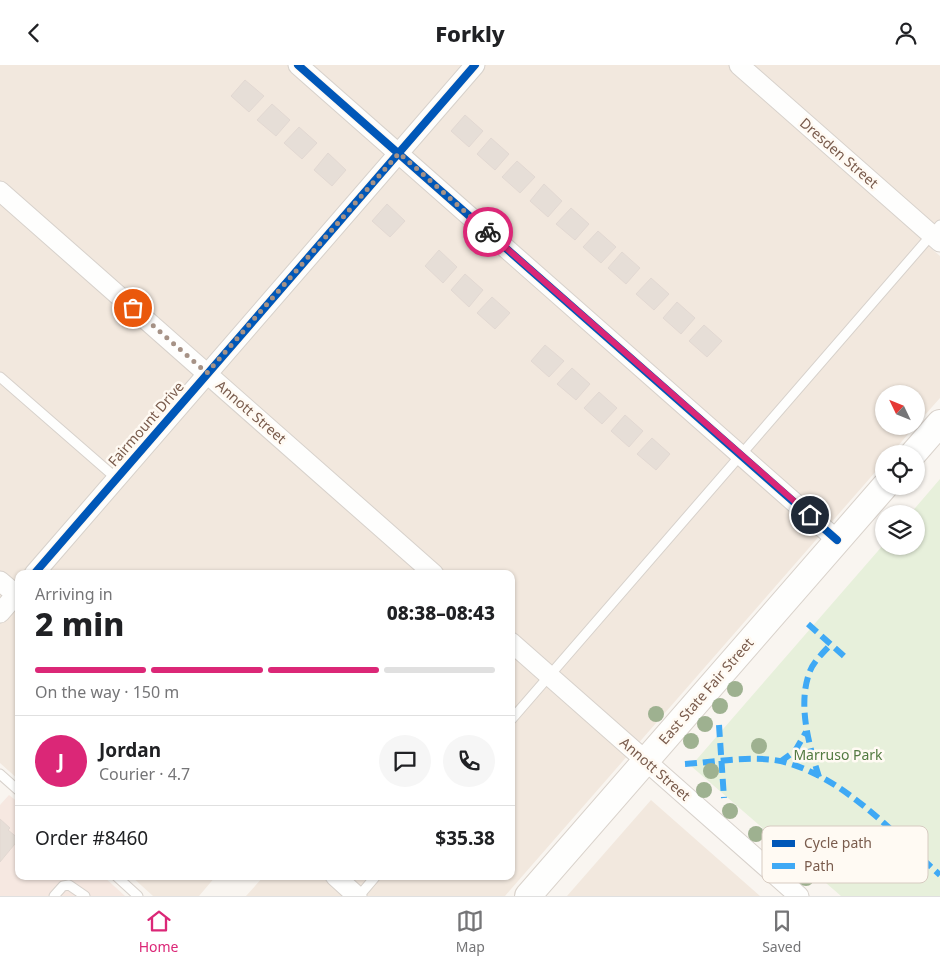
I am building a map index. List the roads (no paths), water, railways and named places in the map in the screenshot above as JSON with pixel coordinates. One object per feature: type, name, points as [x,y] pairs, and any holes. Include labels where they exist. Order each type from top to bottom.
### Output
[{"type":"street","points":[[298,65],[837,540]]},
{"type":"street","name":"Fairmount Drive","points":[[37,570],[475,65]]},
{"type":"street","name":"Dresden Street","points":[[738,65],[937,234]]},
{"type":"street","name":"Annott Street","points":[[0,191],[429,570]]},
{"type":"street","points":[[921,445],[940,423]]},
{"type":"street","name":"East State Fair Street","points":[[528,896],[877,495]]},
{"type":"street","points":[[0,581],[15,592]]},
{"type":"street","points":[[0,613],[15,597]]},
{"type":"street","name":"Annott Street","points":[[515,645],[762,863]]},
{"type":"street","points":[[340,880],[358,896]]},
{"type":"street","name":"Annott Street","points":[[784,883],[799,896]]},
{"type":"lane","points":[[515,715],[741,455],[937,234]]},
{"type":"lane","points":[[0,377],[116,478]]},
{"type":"lane","points":[[0,774],[15,787]]},
{"type":"lane","points":[[120,880],[138,896]]},
{"type":"lane","points":[[358,896],[372,880]]},
{"type":"lane","points":[[54,896],[63,887],[69,885],[85,896]]},
{"type":"park label","name":"Marruso Park","points":[[838,755]]}]
